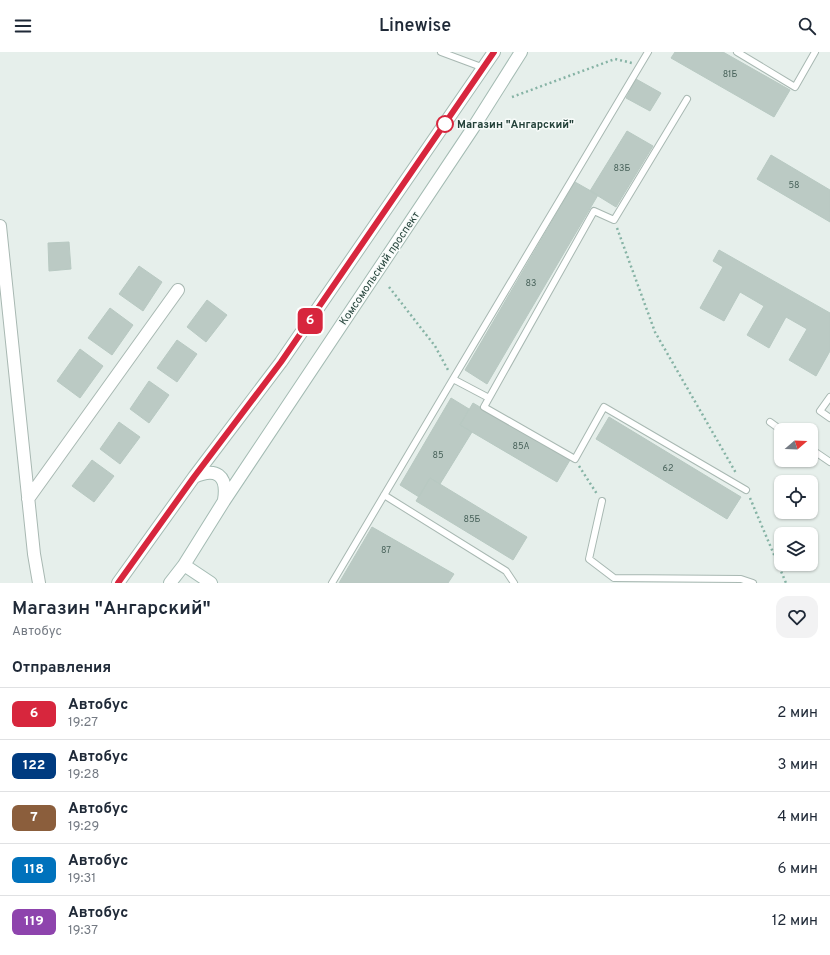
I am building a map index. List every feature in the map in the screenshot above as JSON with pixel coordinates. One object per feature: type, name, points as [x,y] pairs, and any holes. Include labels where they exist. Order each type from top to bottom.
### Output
[{"type":"main road","points":[[118,583],[194,477],[281,362],[494,52]]},
{"type":"main road","name":"Комсомольский проспект","points":[[170,583],[184,565],[224,501],[473,128],[521,52]]},
{"type":"main road","points":[[0,226],[34,554],[39,583]]},
{"type":"main road","points":[[28,499],[178,290]]},
{"type":"main road","points":[[194,477],[205,472],[215,473],[223,479],[226,488],[224,501]]},
{"type":"main road","points":[[184,565],[211,583]]},
{"type":"lane","points":[[441,52],[484,68]]},
{"type":"lane","points":[[332,583],[648,52]]},
{"type":"lane","points":[[736,52],[796,87],[815,52]]},
{"type":"lane","points":[[686,99],[614,220],[594,211],[484,407],[575,459],[604,407],[746,490]]},
{"type":"lane","points":[[453,379],[489,398]]},
{"type":"lane","points":[[830,397],[820,412],[830,418]]},
{"type":"lane","points":[[770,422],[774,425]]},
{"type":"lane","points":[[818,454],[830,462]]},
{"type":"lane","points":[[384,495],[506,571],[514,583]]},
{"type":"lane","points":[[602,501],[589,559],[614,578],[741,579],[753,583]]},
{"type":"path","points":[[512,97],[615,59],[641,65]]},
{"type":"path","points":[[614,220],[655,332],[746,490],[786,583]]},
{"type":"path","points":[[389,287],[436,346],[453,379]]},
{"type":"path","points":[[575,459],[602,501]]},
{"type":"building","points":[[675,52],[723,52],[790,90],[774,117],[671,58]]},
{"type":"building","points":[[636,79],[661,93],[650,111],[626,98]]},
{"type":"building","points":[[627,131],[653,146],[616,207],[590,191]]},
{"type":"building","points":[[771,155],[830,190],[830,222],[757,179]]},
{"type":"building","points":[[575,182],[598,195],[487,384],[465,370]]},
{"type":"building","points":[[69,242],[71,269],[49,271],[48,243]]},
{"type":"building","points":[[719,250],[830,313],[830,351],[816,376],[789,360],[807,329],[786,317],[769,348],[747,335],[764,306],[740,292],[724,321],[700,308],[723,267],[713,261]]},
{"type":"building","points":[[139,266],[162,282],[143,311],[119,294]]},
{"type":"building","points":[[207,300],[227,315],[206,342],[187,327]]},
{"type":"building","points":[[110,308],[133,325],[112,355],[88,338]]},
{"type":"building","points":[[177,340],[197,354],[177,382],[157,368]]},
{"type":"building","points":[[80,349],[103,366],[80,398],[57,381]]},
{"type":"building","points":[[149,381],[169,395],[149,423],[130,409]]},
{"type":"building","points":[[451,398],[469,409],[460,425],[472,432],[440,484],[430,478],[419,497],[400,485]]},
{"type":"building","points":[[473,403],[570,460],[557,482],[460,425]]},
{"type":"building","points":[[609,417],[741,497],[727,519],[596,439]]},
{"type":"building","points":[[119,422],[140,437],[120,464],[100,449]]},
{"type":"building","points":[[92,460],[114,476],[94,502],[72,486]]},
{"type":"building","points":[[430,478],[527,537],[513,560],[416,501]]},
{"type":"building","points":[[372,527],[454,574],[448,583],[339,583]]},
{"type":"bus line","name":"6","points":[[118,583],[194,477],[281,362],[494,52]]},
{"type":"place","name":"Магазин \"Ангарский\"","points":[[445,124]]}]
